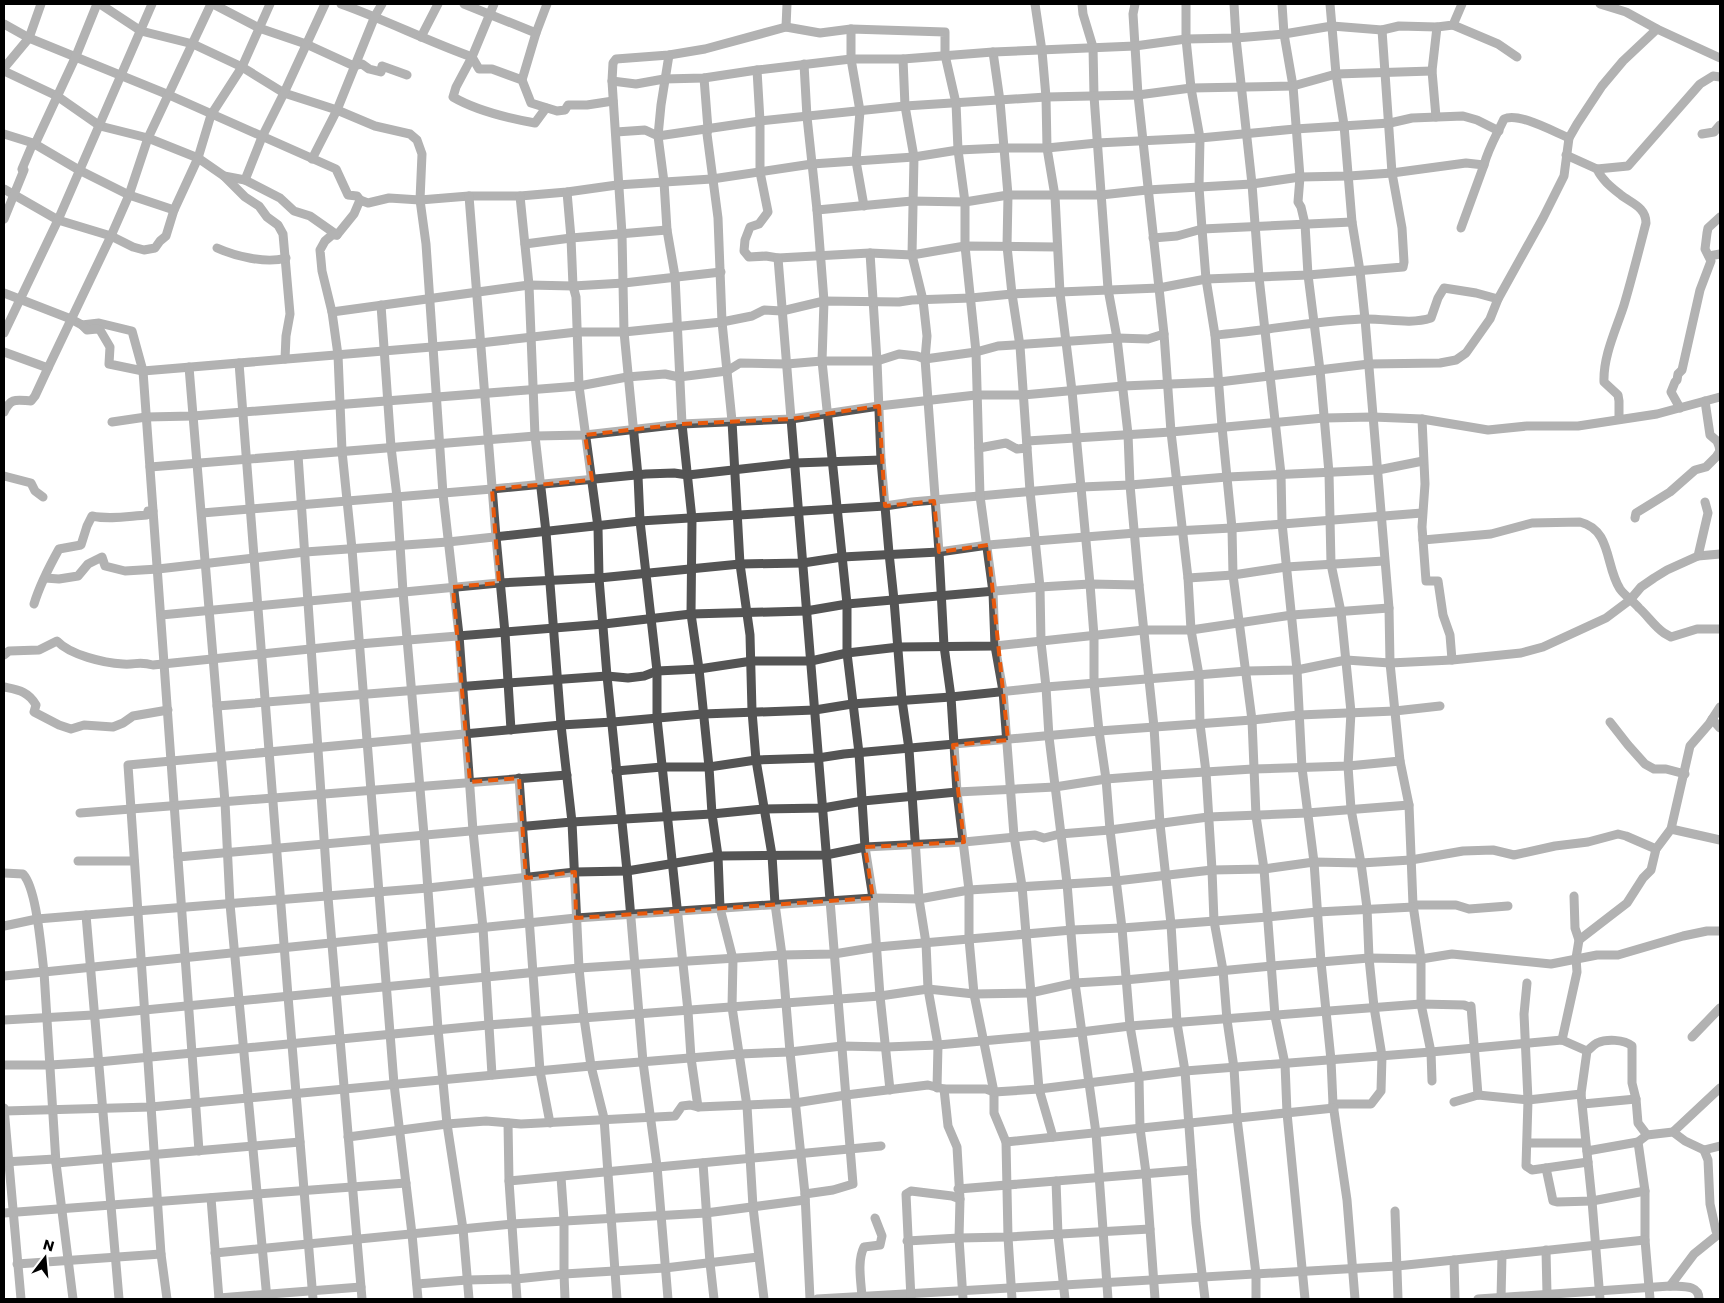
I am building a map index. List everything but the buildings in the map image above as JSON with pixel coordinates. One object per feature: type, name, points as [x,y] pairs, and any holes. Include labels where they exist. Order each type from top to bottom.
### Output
[{"type":"street","points":[[41,4],[30,38],[4,70],[58,96],[100,126],[148,138],[198,158],[224,176],[278,225],[283,234],[290,314],[286,336],[285,359]]},
{"type":"street","points":[[4,219],[33,143],[36,142],[58,96],[98,4],[141,31],[193,44],[242,67],[284,93],[337,110],[375,126],[410,134],[417,140],[422,154],[420,200],[426,244],[443,494],[459,635],[473,831],[483,928],[492,1075]]},
{"type":"street","points":[[4,333],[58,220],[152,4]]},
{"type":"street","points":[[4,412],[7,405],[20,398],[31,401],[48,368],[129,195],[148,138],[212,4],[260,28],[306,44],[354,66],[362,64],[381,72],[382,66],[407,75]]},
{"type":"street","points":[[4,190],[58,220],[111,236],[133,247],[144,250],[155,248],[166,236],[174,210],[198,158],[211,115],[242,67],[270,4]]},
{"type":"street","points":[[245,180],[262,137],[326,4]]},
{"type":"street","points":[[341,4],[375,16],[472,57],[479,69],[492,70],[522,80]]},
{"type":"street","points":[[312,159],[337,110],[375,16],[382,4]]},
{"type":"street","points":[[421,37],[438,4]]},
{"type":"street","points":[[464,4],[536,33]]},
{"type":"street","points":[[494,4],[453,96],[462,102],[496,115],[535,123],[546,108]]},
{"type":"street","points":[[547,4],[522,80],[531,103],[557,111],[564,110],[568,105],[587,105],[613,101]]},
{"type":"street","points":[[786,27],[787,4]]},
{"type":"street","points":[[1035,4],[1042,51],[1046,96],[1047,148],[1055,196],[1056,247],[1060,293],[1072,391],[1090,584],[1094,636],[1094,683],[1122,928],[1130,1026],[1139,1078],[1140,1128],[1146,1174],[1155,1299]]},
{"type":"street","points":[[1082,4],[1083,14],[1093,47],[1094,96],[1108,289],[1117,338],[1128,434],[1130,486],[1154,727],[1160,824],[1175,975],[1177,1023],[1185,1072],[1192,1170],[1205,1299]]},
{"type":"street","points":[[1135,4],[1133,14],[1138,95],[1164,334],[1172,432],[1188,578],[1191,630],[1198,675],[1200,724],[1206,772],[1214,921],[1223,970],[1227,1020],[1234,1068],[1237,1118],[1256,1274],[1256,1299]]},
{"type":"street","points":[[1186,4],[1186,39],[1191,88],[1200,138],[1199,187],[1202,229],[1206,279],[1215,335],[1232,528],[1233,575],[1252,720],[1256,816],[1264,869],[1275,1016],[1285,1064],[1287,1113],[1305,1299]]},
{"type":"street","points":[[1234,4],[1252,184],[1254,228],[1281,474],[1282,523],[1297,670],[1302,768],[1314,862],[1334,1106],[1347,1200],[1355,1299]]},
{"type":"street","points":[[1006,1142],[1287,1113],[1334,1106],[1371,1104],[1382,1091],[1382,1056],[1369,958],[1367,908],[1362,863],[1351,809],[1348,766],[1352,712],[1341,612],[1331,564],[1328,521],[1329,473],[1320,370],[1308,275],[1305,224],[1298,202],[1300,177],[1293,86],[1284,34],[1282,4]]},
{"type":"street","points":[[1330,4],[1336,74],[1350,176],[1352,222],[1360,271],[1369,364],[1389,608],[1390,663],[1400,761],[1409,806],[1413,906],[1421,959],[1421,1004],[1431,1052],[1432,1081]]},
{"type":"street","points":[[1453,25],[1462,4]]},
{"type":"street","points":[[1600,4],[1626,12],[1720,58]]},
{"type":"street","points":[[4,24],[30,38],[169,95],[336,169],[348,195],[357,196],[360,200],[368,203],[389,198],[420,200],[469,196],[520,196],[617,185],[712,179],[812,164],[914,157],[958,150],[1047,148],[1097,143],[1200,138],[1344,125],[1390,123],[1412,118],[1462,116],[1477,120],[1499,131]]},
{"type":"street","points":[[612,81],[636,84],[664,79],[704,78],[852,59],[903,59],[993,52],[1135,46],[1186,39],[1236,38],[1284,34],[1332,26],[1382,30],[1399,26],[1425,25],[1437,27],[1453,25],[1498,44],[1518,57]]},
{"type":"street","points":[[698,1107],[691,1058],[688,1011],[676,912],[673,863],[656,718],[657,671],[640,521],[634,428],[627,377],[622,234],[617,185],[616,132],[612,81],[613,63],[616,59],[670,55],[706,49],[786,27],[820,33],[851,29],[945,32],[945,55],[956,103],[958,150],[965,202],[965,246],[976,352],[980,496],[988,545],[993,592],[995,646],[1003,691],[1008,740],[1014,836],[1022,886],[1033,1036],[1039,1089],[1053,1137]]},
{"type":"street","points":[[1436,117],[1432,71],[1437,27]]},
{"type":"street","points":[[851,29],[852,59],[860,111],[856,161],[864,206]]},
{"type":"street","points":[[150,467],[535,436],[585,435],[682,424],[791,419],[879,406],[976,395],[1024,395],[1168,383],[1219,382],[1369,364],[1440,363],[1456,360],[1466,353],[1479,337],[1535,234],[1564,176],[1569,138],[1602,86],[1623,61],[1658,29]]},
{"type":"street","points":[[4,293],[71,319],[82,325],[86,330],[100,330],[110,347],[109,364],[143,371],[480,343],[577,332],[624,332],[722,322],[752,316],[764,310],[782,311],[824,301],[873,302],[1159,288],[1206,279],[1308,275],[1403,267],[1402,228],[1392,173],[1382,30]]},
{"type":"street","points":[[993,52],[1000,100],[1008,195],[1008,246],[1012,294],[1020,346],[1030,491],[1040,587],[1041,642],[1049,737],[1072,930],[1075,983],[1096,1133],[1108,1299]]},
{"type":"street","points":[[670,55],[664,79],[658,136],[664,182],[667,230],[674,276],[682,424],[692,519],[691,614],[699,669],[712,814],[718,856],[720,908],[733,958],[732,1007],[747,1106],[752,1158],[753,1207],[764,1299]]},
{"type":"street","points":[[903,59],[905,106],[914,157],[912,255],[923,300],[927,336],[925,360],[927,400],[944,646],[951,698],[957,792],[969,890],[969,939],[974,994],[994,1092],[994,1113],[1006,1142],[1006,1185],[1012,1299]]},
{"type":"street","points":[[804,64],[824,301],[822,361],[834,462],[847,604],[847,653],[859,754],[865,847],[873,898],[880,996],[890,1090]]},
{"type":"street","points":[[757,70],[760,172],[768,212],[759,224],[750,227],[745,240],[744,251],[750,257],[766,256],[778,258],[870,253],[912,255],[965,246],[1056,247]]},
{"type":"street","points":[[616,132],[645,130],[658,136],[760,121],[905,106],[1046,96],[1138,95],[1191,88],[1293,86],[1336,74],[1432,71]]},
{"type":"street","points":[[1566,156],[1597,169],[1628,166],[1700,84],[1712,76],[1720,77]]},
{"type":"street","points":[[704,78],[707,134],[718,218],[722,322],[732,421],[736,516],[752,661],[752,711],[756,760],[772,854],[775,904],[782,955],[805,1197],[810,1299]]},
{"type":"street","points":[[1461,228],[1486,157],[1504,119],[1509,117],[1523,119],[1569,138]]},
{"type":"street","points":[[1702,134],[1714,132],[1720,125]]},
{"type":"street","points":[[4,134],[33,143],[79,170],[129,195],[174,210]]},
{"type":"street","points":[[817,210],[912,201],[965,202],[1008,195],[1101,195],[1147,190],[1252,184],[1300,177],[1392,173],[1466,163],[1484,165]]},
{"type":"street","points":[[1597,169],[1604,181],[1642,210],[1646,217],[1630,285],[1606,357],[1604,370],[1604,382],[1618,395],[1619,419]]},
{"type":"street","points":[[224,176],[245,180],[280,198],[294,211],[310,216],[337,235]]},
{"type":"street","points":[[567,192],[573,286],[576,297],[579,386],[598,527],[599,578],[607,676],[627,871],[638,1014],[652,1118],[668,1299]]},
{"type":"street","points":[[469,196],[499,583],[505,633],[511,730]]},
{"type":"street","points":[[520,196],[529,285],[535,436],[542,485],[560,725],[568,774],[572,822],[579,968],[591,1066],[604,1118],[617,1299]]},
{"type":"street","points":[[360,200],[354,214],[337,235],[332,235],[325,240],[320,250],[322,271],[332,312],[338,355],[342,451],[352,548],[394,1084],[418,1299]]},
{"type":"street","points":[[1680,408],[1672,392],[1675,382],[1678,380],[1678,374],[1682,370],[1700,290],[1710,264],[1709,256],[1705,249],[1708,228],[1720,217]]},
{"type":"street","points":[[1153,238],[1177,236],[1202,229],[1352,222]]},
{"type":"street","points":[[525,244],[667,230]]},
{"type":"street","points":[[217,248],[248,258],[280,260],[286,258]]},
{"type":"street","points":[[870,253],[888,553],[899,647],[920,899],[926,943],[928,989],[938,1044],[941,1089],[948,1126],[958,1147],[959,1238],[963,1295]]},
{"type":"street","points":[[1709,256],[1720,254]]},
{"type":"street","points":[[215,1253],[512,1224],[706,1213],[753,1207],[805,1197],[853,1184],[778,258]]},
{"type":"street","points":[[332,312],[529,285],[573,286],[624,283],[721,272]]},
{"type":"street","points":[[1215,335],[1265,331],[1315,322],[1364,319],[1424,320],[1432,318],[1438,298],[1444,288],[1498,299]]},
{"type":"street","points":[[381,305],[438,1029],[447,1124],[463,1229],[469,1299]]},
{"type":"street","points":[[82,325],[98,323],[132,330],[143,371],[199,1151]]},
{"type":"street","points":[[112,422],[146,417],[193,416],[579,386],[627,377],[665,374],[679,377],[727,371],[740,363],[786,364],[822,361],[877,361],[900,354],[917,356],[925,360],[976,352],[998,346],[1117,338],[1148,339],[1164,334]]},
{"type":"street","points":[[4,352],[48,368]]},
{"type":"street","points":[[239,363],[313,1295]]},
{"type":"street","points":[[189,367],[225,802],[230,904],[267,1297]]},
{"type":"street","points":[[979,448],[1006,443],[1017,448],[1076,438],[1172,432],[1324,418],[1422,419],[1488,430],[1527,426],[1578,426],[1657,414],[1720,397]]},
{"type":"street","points":[[1635,518],[1636,513],[1670,492],[1696,470],[1706,467],[1720,451],[1717,441],[1710,435],[1705,401]]},
{"type":"street","points":[[1422,419],[1422,461],[1425,484],[1422,513],[1426,581],[1438,581],[1444,615],[1450,635],[1452,660]]},
{"type":"street","points":[[298,455],[328,897],[362,1299]]},
{"type":"street","points":[[202,513],[492,490],[674,473],[688,475],[795,463],[881,460]]},
{"type":"street","points":[[45,578],[60,579],[78,576],[88,564],[102,558],[105,566],[125,571],[158,569],[306,552],[448,542],[640,521],[885,506],[1081,487],[1130,486],[1227,477],[1378,470],[1422,461]]},
{"type":"street","points":[[4,476],[31,484],[35,491],[43,497]]},
{"type":"street","points":[[1698,556],[1708,513],[1705,502]]},
{"type":"street","points":[[34,604],[40,584],[45,578],[59,549],[80,545],[86,526],[92,516],[122,518],[148,515],[148,511],[153,511]]},
{"type":"street","points":[[161,615],[499,583],[599,578],[740,564],[803,563],[842,557],[888,553],[939,552],[1035,541],[1422,513]]},
{"type":"street","points":[[1423,540],[1491,534],[1532,523],[1586,523],[1598,531],[1602,538],[1617,584],[1658,629],[1669,637],[1697,629],[1720,629]]},
{"type":"street","points":[[167,1299],[157,1202],[128,765],[560,725],[752,711],[815,710],[852,704],[951,698],[1046,686],[1247,671],[1297,670],[1346,660],[1390,663],[1452,660],[1521,653],[1543,647],[1606,618],[1630,600],[1641,587],[1667,570],[1698,556],[1720,554]]},
{"type":"street","points":[[1188,578],[1233,575],[1286,567],[1384,561]]},
{"type":"street","points":[[4,655],[9,651],[39,650],[57,642],[77,653],[115,664],[140,662],[153,666],[213,658],[459,635],[552,629],[691,614],[806,611],[847,604],[1040,587],[1139,584]]},
{"type":"street","points":[[217,706],[607,676],[628,678],[644,676],[657,671],[699,669],[752,661],[810,661],[847,653],[899,647],[995,646],[1144,630],[1191,630],[1292,616],[1389,608]]},
{"type":"street","points":[[4,687],[22,691],[34,701],[36,705],[34,712],[58,725],[71,729],[84,724],[113,727],[133,716],[168,710]]},
{"type":"street","points":[[616,771],[662,767],[709,767],[756,760],[818,758],[1099,731],[1299,715],[1395,712],[1440,706]]},
{"type":"street","points":[[1579,940],[1607,916],[1627,903],[1643,878],[1651,870],[1656,849],[1671,829],[1690,746],[1720,706]]},
{"type":"street","points":[[1712,719],[1720,728]]},
{"type":"street","points":[[1610,722],[1628,746],[1646,764],[1654,769],[1666,769],[1685,774]]},
{"type":"street","points":[[178,857],[572,822],[712,814],[763,809],[822,808],[863,801],[957,792],[1055,787],[1106,779],[1253,769],[1348,766],[1400,761]]},
{"type":"street","points":[[80,813],[568,774]]},
{"type":"street","points":[[519,778],[540,1071],[550,1123]]},
{"type":"street","points":[[4,926],[37,919],[138,910],[328,897],[575,872],[627,871],[718,856],[826,855],[865,847],[964,842],[1014,836],[1035,835],[1044,838],[1060,834],[1110,830],[1208,817],[1256,816],[1409,806]]},
{"type":"street","points":[[1671,829],[1720,840]]},
{"type":"street","points":[[4,976],[576,918],[873,898],[920,899],[969,890],[1116,881],[1212,870],[1264,869],[1314,862],[1362,863],[1411,860],[1477,850],[1493,850],[1514,856],[1555,846],[1588,842],[1618,834],[1656,849]]},
{"type":"street","points":[[78,861],[134,861]]},
{"type":"street","points":[[4,873],[23,874],[26,877],[37,919],[44,972],[56,1161],[73,1299]]},
{"type":"street","points":[[1562,1040],[1577,972],[1576,958],[1579,940],[1575,928],[1574,896]]},
{"type":"street","points":[[4,1020],[93,1015],[579,968],[634,966],[782,955],[834,954],[877,947],[1072,930],[1122,928],[1367,908],[1456,905],[1469,909],[1508,906]]},
{"type":"street","points":[[86,915],[93,1015],[119,1299]]},
{"type":"street","points":[[4,1065],[50,1065],[147,1058],[438,1029],[880,996],[928,989],[974,994],[1030,993],[1075,983],[1369,958],[1421,959],[1452,954],[1551,964],[1597,954],[1618,955],[1683,936],[1707,931],[1720,931]]},
{"type":"street","points":[[1527,983],[1524,1014],[1528,1100],[1526,1166],[1532,1170],[1588,1162]]},
{"type":"street","points":[[4,1112],[197,1104],[591,1066],[739,1054],[790,1052],[842,1046],[886,1047],[984,1041],[1130,1026],[1421,1004],[1464,1004],[1469,1007],[1471,1006],[1478,1095]]},
{"type":"street","points":[[1692,1037],[1720,1008]]},
{"type":"street","points":[[348,1136],[486,1121],[550,1123],[604,1118],[675,1116],[682,1106],[686,1105],[698,1107],[795,1103],[928,1085],[941,1089],[986,1089],[994,1092],[1039,1089],[1185,1072],[1562,1040],[1587,1051]]},
{"type":"street","points":[[1600,1295],[1581,1094],[1587,1051],[1597,1043],[1608,1041],[1627,1042],[1632,1046],[1632,1083],[1636,1099],[1638,1123],[1646,1135]]},
{"type":"street","points":[[1528,1143],[1586,1147],[1638,1142],[1646,1135],[1673,1132],[1720,1088]]},
{"type":"street","points":[[1454,1102],[1478,1095],[1528,1100],[1581,1094]]},
{"type":"street","points":[[1583,1104],[1636,1099]]},
{"type":"street","points":[[4,1107],[8,1213],[21,1299]]},
{"type":"street","points":[[508,1123],[509,1181],[517,1299]]},
{"type":"street","points":[[1673,1132],[1685,1141],[1704,1150],[1720,1146]]},
{"type":"street","points":[[6,1162],[107,1159],[300,1142]]},
{"type":"street","points":[[1638,1142],[1645,1190],[1645,1240],[1650,1299]]},
{"type":"street","points":[[509,1181],[881,1146]]},
{"type":"street","points":[[1670,1286],[1694,1254],[1720,1234],[1716,1231],[1710,1204],[1708,1160],[1704,1150]]},
{"type":"street","points":[[703,1163],[714,1299]]},
{"type":"street","points":[[1546,1168],[1553,1201],[1557,1202],[1592,1201],[1645,1190]]},
{"type":"street","points":[[958,1189],[1192,1170]]},
{"type":"street","points":[[561,1176],[564,1220],[565,1299]]},
{"type":"street","points":[[1056,1181],[1058,1235],[1065,1285],[1065,1299]]},
{"type":"street","points":[[8,1213],[406,1183]]},
{"type":"street","points":[[911,1297],[905,1197],[908,1192],[952,1196],[960,1199]]},
{"type":"street","points":[[211,1198],[219,1298],[313,1295],[361,1287]]},
{"type":"street","points":[[1394,1210],[1398,1299]]},
{"type":"street","points":[[866,1297],[861,1257],[864,1247],[880,1246],[882,1236],[875,1218]]},
{"type":"street","points":[[907,1241],[1150,1229]]},
{"type":"street","points":[[817,1299],[963,1295],[1011,1288],[1397,1266],[1645,1240]]},
{"type":"street","points":[[1546,1250],[1547,1294]]},
{"type":"street","points":[[17,1264],[161,1254]]},
{"type":"street","points":[[1500,1298],[1502,1255]]},
{"type":"street","points":[[417,1284],[615,1272],[758,1257]]},
{"type":"street","points":[[1454,1260],[1455,1299]]},
{"type":"street","points":[[1478,1299],[1547,1294],[1600,1295],[1649,1287],[1670,1286],[1692,1287],[1699,1294],[1699,1299]]},
{"type":"highlighted area","points":[[879,406],[885,506],[934,501],[939,552],[988,545],[1008,740],[953,745],[964,842],[865,847],[873,898],[576,918],[575,872],[526,878],[519,778],[470,782],[453,587],[499,583],[492,489],[592,480],[585,435],[682,424],[791,419]]}]
